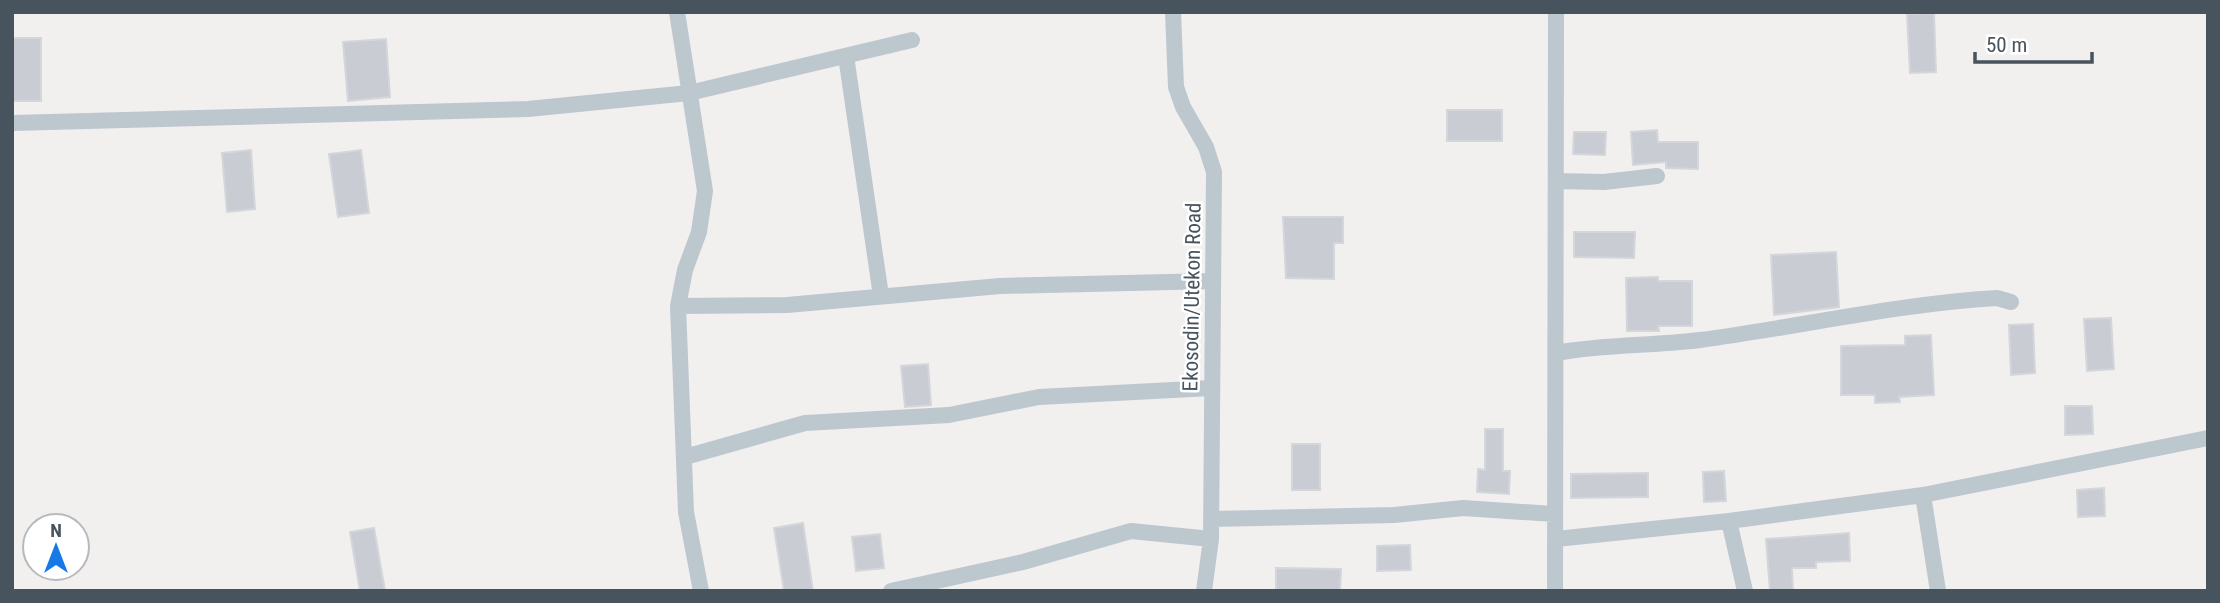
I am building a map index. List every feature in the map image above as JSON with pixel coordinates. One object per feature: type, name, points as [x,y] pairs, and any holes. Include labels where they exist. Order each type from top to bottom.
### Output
[{"type":"street","points":[[677,12],[705,191],[699,232],[685,270],[678,306],[686,512],[701,591]]},
{"type":"street","name":"Ekosodin/Utekon Road","points":[[1173,12],[1176,87],[1182,107],[1206,147],[1214,172],[1211,539],[1204,591]]},
{"type":"street","points":[[1555,591],[1556,12]]},
{"type":"street","points":[[12,123],[528,109],[689,93],[912,40]]},
{"type":"street","points":[[846,56],[880,296]]},
{"type":"street","points":[[1557,181],[1604,182],[1657,176]]},
{"type":"street","points":[[678,306],[787,305],[1000,286],[1213,281]]},
{"type":"street","points":[[1556,353],[1594,346],[1699,340],[1897,307],[1997,299],[2011,302]]},
{"type":"street","points":[[685,457],[805,423],[949,415],[1039,397],[1211,388]]},
{"type":"street","points":[[1556,539],[1729,521],[1923,495],[2208,438]]},
{"type":"street","points":[[1923,495],[1938,591]]},
{"type":"street","points":[[1211,519],[1394,515],[1463,508],[1554,514]]},
{"type":"street","points":[[1729,521],[1745,591]]},
{"type":"street","points":[[891,591],[1023,562],[1131,531],[1211,539]]},
{"type":"building","points":[[1934,13],[1936,72],[1910,73],[1907,14]]},
{"type":"building","points":[[12,38],[41,38],[41,101],[12,101]]},
{"type":"building","points":[[386,39],[390,97],[348,101],[343,42]]},
{"type":"building","points":[[1447,110],[1502,110],[1502,141],[1447,141]]},
{"type":"building","points":[[1657,130],[1658,142],[1698,142],[1698,169],[1666,168],[1666,162],[1633,165],[1631,132]]},
{"type":"building","points":[[1574,132],[1606,132],[1605,155],[1573,154]]},
{"type":"building","points":[[251,150],[255,209],[227,212],[222,153]]},
{"type":"building","points":[[361,150],[369,213],[338,217],[329,154]]},
{"type":"building","points":[[1283,217],[1343,217],[1343,243],[1334,243],[1334,279],[1286,278]]},
{"type":"building","points":[[1574,232],[1635,232],[1634,258],[1574,257]]},
{"type":"building","points":[[1836,252],[1839,307],[1774,315],[1771,255]]},
{"type":"building","points":[[1658,277],[1658,281],[1692,281],[1692,326],[1658,326],[1659,331],[1627,331],[1626,278]]},
{"type":"building","points":[[2111,318],[2114,369],[2087,371],[2084,319]]},
{"type":"building","points":[[2033,324],[2035,373],[2011,375],[2009,325]]},
{"type":"building","points":[[1931,335],[1934,395],[1899,397],[1900,402],[1875,403],[1875,395],[1841,395],[1841,346],[1905,345],[1905,336]]},
{"type":"building","points":[[928,364],[931,405],[905,407],[901,366]]},
{"type":"building","points":[[2065,406],[2092,406],[2093,434],[2065,435]]},
{"type":"building","points":[[1485,429],[1503,429],[1503,471],[1510,471],[1509,494],[1477,492],[1478,469],[1485,470]]},
{"type":"building","points":[[1292,444],[1320,444],[1320,490],[1292,490]]},
{"type":"building","points":[[1724,471],[1726,501],[1704,502],[1703,472]]},
{"type":"building","points":[[1648,473],[1648,497],[1571,498],[1571,474]]},
{"type":"building","points":[[2104,488],[2105,516],[2078,517],[2077,490]]},
{"type":"building","points":[[803,523],[813,591],[784,591],[774,528]]},
{"type":"building","points":[[374,528],[385,591],[360,591],[350,532]]},
{"type":"building","points":[[1849,533],[1850,561],[1816,562],[1816,568],[1792,568],[1793,591],[1770,591],[1766,539]]},
{"type":"building","points":[[880,534],[884,568],[856,571],[852,537]]},
{"type":"building","points":[[1410,545],[1411,570],[1377,571],[1377,546]]},
{"type":"building","points":[[1276,568],[1341,569],[1340,591],[1276,591]]}]
